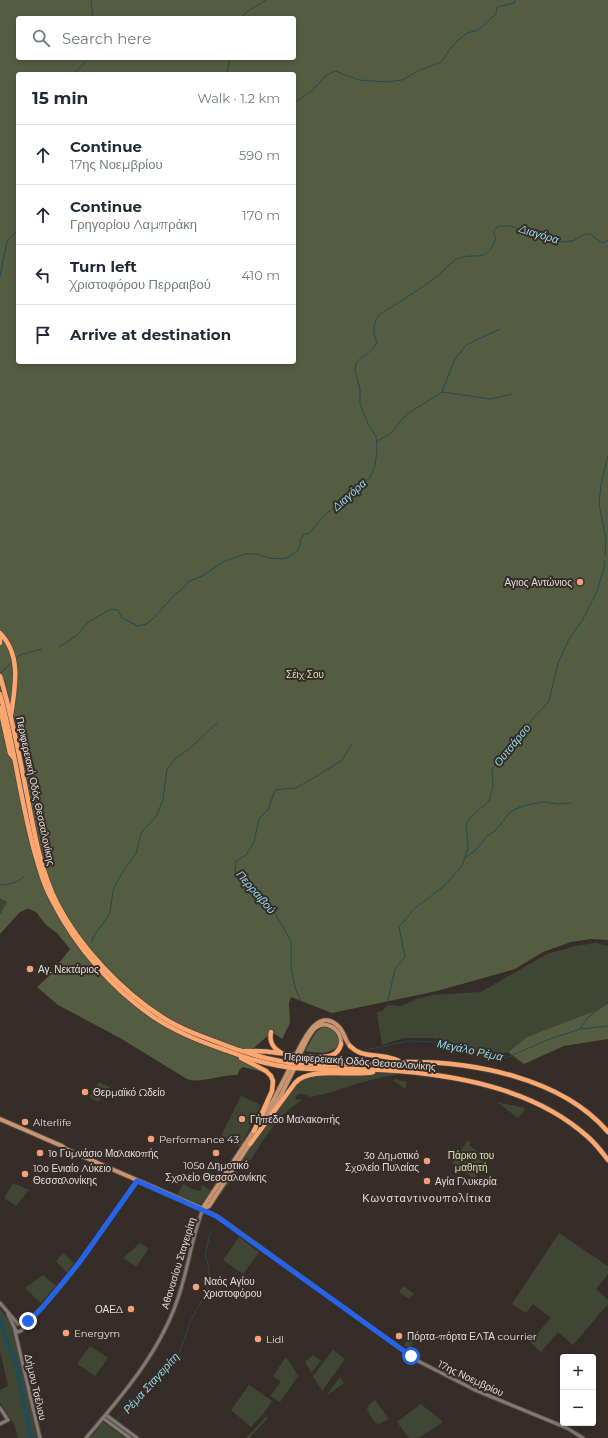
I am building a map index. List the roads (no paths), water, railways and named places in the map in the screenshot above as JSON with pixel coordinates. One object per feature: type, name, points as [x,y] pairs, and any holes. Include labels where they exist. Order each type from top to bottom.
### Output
[{"type":"highway","points":[[0,633],[7,641],[14,656],[15,690],[11,718]]},
{"type":"highway","points":[[0,636],[0,643]]},
{"type":"highway","name":"Περιφερειακή Οδός Θεσσαλονίκης","points":[[0,678],[11,718],[41,862],[56,900],[78,937],[122,986],[149,1008],[163,1018],[190,1031],[240,1051],[266,1058],[303,1064],[402,1062],[468,1066],[509,1076],[559,1093],[593,1117],[608,1132]]},
{"type":"highway","name":"Περιφερειακή Οδός Θεσσαλονίκης","points":[[0,694],[29,832],[44,883],[53,904],[76,939],[108,978],[147,1013],[178,1031],[255,1060],[293,1068],[381,1070],[422,1073],[454,1078],[498,1089],[530,1100],[552,1110],[593,1141],[608,1160]]},
{"type":"highway","points":[[0,708],[10,753],[14,759]]},
{"type":"highway","points":[[271,1032],[270,1039],[272,1044],[276,1049],[284,1053]]},
{"type":"highway","points":[[240,1051],[268,1051],[312,1057],[330,1056],[338,1051],[341,1044]]},
{"type":"highway","points":[[350,1046],[353,1050],[363,1055],[386,1057],[402,1062]]},
{"type":"highway","points":[[226,1050],[266,1071],[273,1080],[272,1091],[254,1131]]},
{"type":"highway","points":[[250,1144],[295,1083],[302,1077],[317,1074],[370,1072],[381,1070]]},
{"type":"main road","points":[[341,1044],[338,1031],[330,1025],[322,1025],[312,1032],[299,1053],[312,1028],[320,1022],[325,1021],[331,1022],[339,1027],[350,1046]]},
{"type":"main road","name":"Αθανασίου Σταγειρίτη","points":[[292,1069],[281,1094],[250,1144],[209,1206],[203,1210],[204,1206],[274,1100],[292,1069]]},
{"type":"main road","points":[[0,1119],[203,1210]]},
{"type":"street","points":[[32,1318],[15,1325],[15,1329],[18,1332],[26,1326],[60,1287],[79,1263],[137,1181]]},
{"type":"street","name":"Αθανασίου Σταγειρίτη","points":[[86,1438],[119,1399],[154,1351],[178,1297],[203,1210]]},
{"type":"street","name":"17ης Νοεμβρίου","points":[[203,1210],[220,1218],[418,1361],[475,1390],[564,1426],[583,1438]]},
{"type":"street","name":"Δήμου Τσέλιου","points":[[0,1304],[22,1329]]},
{"type":"street","name":"Δήμου Τσέλιου","points":[[3,1307],[15,1329],[40,1438]]},
{"type":"street","points":[[17,1339],[22,1329]]},
{"type":"street","points":[[0,1408],[8,1420],[0,1424]]},
{"type":"street","points":[[106,1415],[111,1422]]},
{"type":"street","points":[[103,1418],[111,1422],[130,1438]]},
{"type":"street","points":[[116,1426],[137,1438]]},
{"type":"waterway","points":[[91,0],[93,16]]},
{"type":"waterway","points":[[243,16],[246,12],[266,0]]},
{"type":"waterway","points":[[296,102],[313,90],[325,76],[335,71],[359,80],[386,82],[402,80],[418,71],[441,62],[456,42],[467,33],[478,30],[496,14],[497,7],[514,3],[515,0]]},
{"type":"waterway","points":[[76,72],[87,60]]},
{"type":"waterway","points":[[227,72],[230,60]]},
{"type":"waterway","name":"Διαγόρα","points":[[59,647],[76,636],[88,622],[111,609],[118,610],[122,618],[138,626],[146,624],[154,618],[174,595],[189,581],[202,576],[225,561],[245,554],[256,554],[269,558],[283,559],[289,557],[298,550],[301,543],[300,540],[304,534],[309,533],[325,515],[357,490],[370,477],[375,466],[377,450],[376,436],[368,424],[360,404],[360,389],[355,370],[356,363],[368,353],[377,342],[374,331],[375,324],[380,314],[439,275],[454,260],[464,257],[480,256],[489,252],[496,238],[493,232],[498,226],[510,226],[561,242],[573,241],[585,234],[590,234],[603,243],[608,240]]},
{"type":"waterway","points":[[0,276],[7,241],[16,232]]},
{"type":"waterway","points":[[377,441],[390,434],[407,414],[442,392],[454,361],[466,345],[500,329]]},
{"type":"waterway","points":[[442,392],[491,399],[512,394]]},
{"type":"waterway","name":"Ουτσάρσο","points":[[605,556],[606,539],[599,504],[601,484],[608,455]]},
{"type":"waterway","name":"Ουτσάρσο","points":[[388,1000],[395,969],[405,957],[399,927],[415,908],[443,887],[462,866],[468,848],[466,823],[489,801],[493,786],[492,770],[499,759],[549,701],[558,663],[568,641],[583,619],[597,591],[605,561]]},
{"type":"waterway","points":[[16,658],[20,655],[41,649]]},
{"type":"waterway","points":[[0,674],[12,662]]},
{"type":"waterway","points":[[92,942],[93,937],[110,913],[113,890],[123,871],[136,854],[141,833],[157,815],[163,799],[167,769],[176,758],[189,749],[217,723]]},
{"type":"waterway","name":"Περραιβού","points":[[300,1000],[295,987],[291,968],[291,941],[273,910],[235,871],[236,861],[246,855],[254,842],[259,819],[268,810],[275,790],[296,788],[317,776],[342,760],[352,744]]},
{"type":"waterway","points":[[465,858],[476,850],[487,836],[495,831],[511,811],[526,805],[544,802],[558,804],[571,803]]},
{"type":"waterway","points":[[0,885],[16,882],[24,876]]},
{"type":"waterway","name":"Μεγάλο Ρέμα","points":[[365,1050],[409,1041],[436,1042],[473,1052],[506,1058],[547,1040],[580,1029],[588,1017],[608,1003]]},
{"type":"waterway","points":[[581,1029],[608,1026]]},
{"type":"waterway","name":"Ρέμα Σταγειρίτη","points":[[116,1421],[143,1392],[164,1366],[172,1361],[180,1351],[191,1320],[205,1295],[209,1283],[209,1267],[205,1255],[211,1230]]},
{"type":"waterway","points":[[0,1317],[8,1345],[15,1359],[31,1438]]},
{"type":"waterway","name":"Ρέμα Σταγειρίτη","points":[[102,1438],[110,1428]]},
{"type":"place","name":"Αγιος Αντώνιος","points":[[580,582]]},
{"type":"place","name":"Αγ. Νεκτάριος","points":[[30,969]]},
{"type":"place","name":"Θερμαϊκό Ωδείο","points":[[85,1092]]},
{"type":"place","name":"Γήπεδο Μαλακοπής","points":[[242,1119]]},
{"type":"place","name":"Alterlife","points":[[25,1122]]},
{"type":"place","name":"Performance 43","points":[[151,1139]]},
{"type":"place","name":"1ο Γυμνάσιο Μαλακοπής","points":[[40,1153]]},
{"type":"place","name":"105ο Δημοτικό Σχολείο Θεσσαλονίκης","points":[[216,1153]]},
{"type":"place","name":"3ο Δημοτικό Σχολείο Πυλαίας","points":[[427,1161]]},
{"type":"place","name":"10ο Ενιαίο Λύκειο Θεσσαλονίκης","points":[[25,1174]]},
{"type":"place","name":"Αγία Γλυκερία","points":[[427,1181]]},
{"type":"place","name":"Ναός Αγίου Χριστοφόρου","points":[[196,1287]]},
{"type":"place","name":"ΟΑΕΔ","points":[[131,1309]]},
{"type":"place","name":"Energym","points":[[66,1333]]},
{"type":"place","name":"Πόρτα-πόρτα ΕΛΤΑ courrier","points":[[399,1336]]},
{"type":"place","name":"Lidl","points":[[258,1339]]},
{"type":"district","name":"Κωνσταντινουπολίτικα","points":[[427,1198]]},
{"type":"park label","name":"Σέιχ Σου","points":[[305,674]]},
{"type":"park label","name":"Πάρκο του μαθητή","points":[[471,1160]]}]
